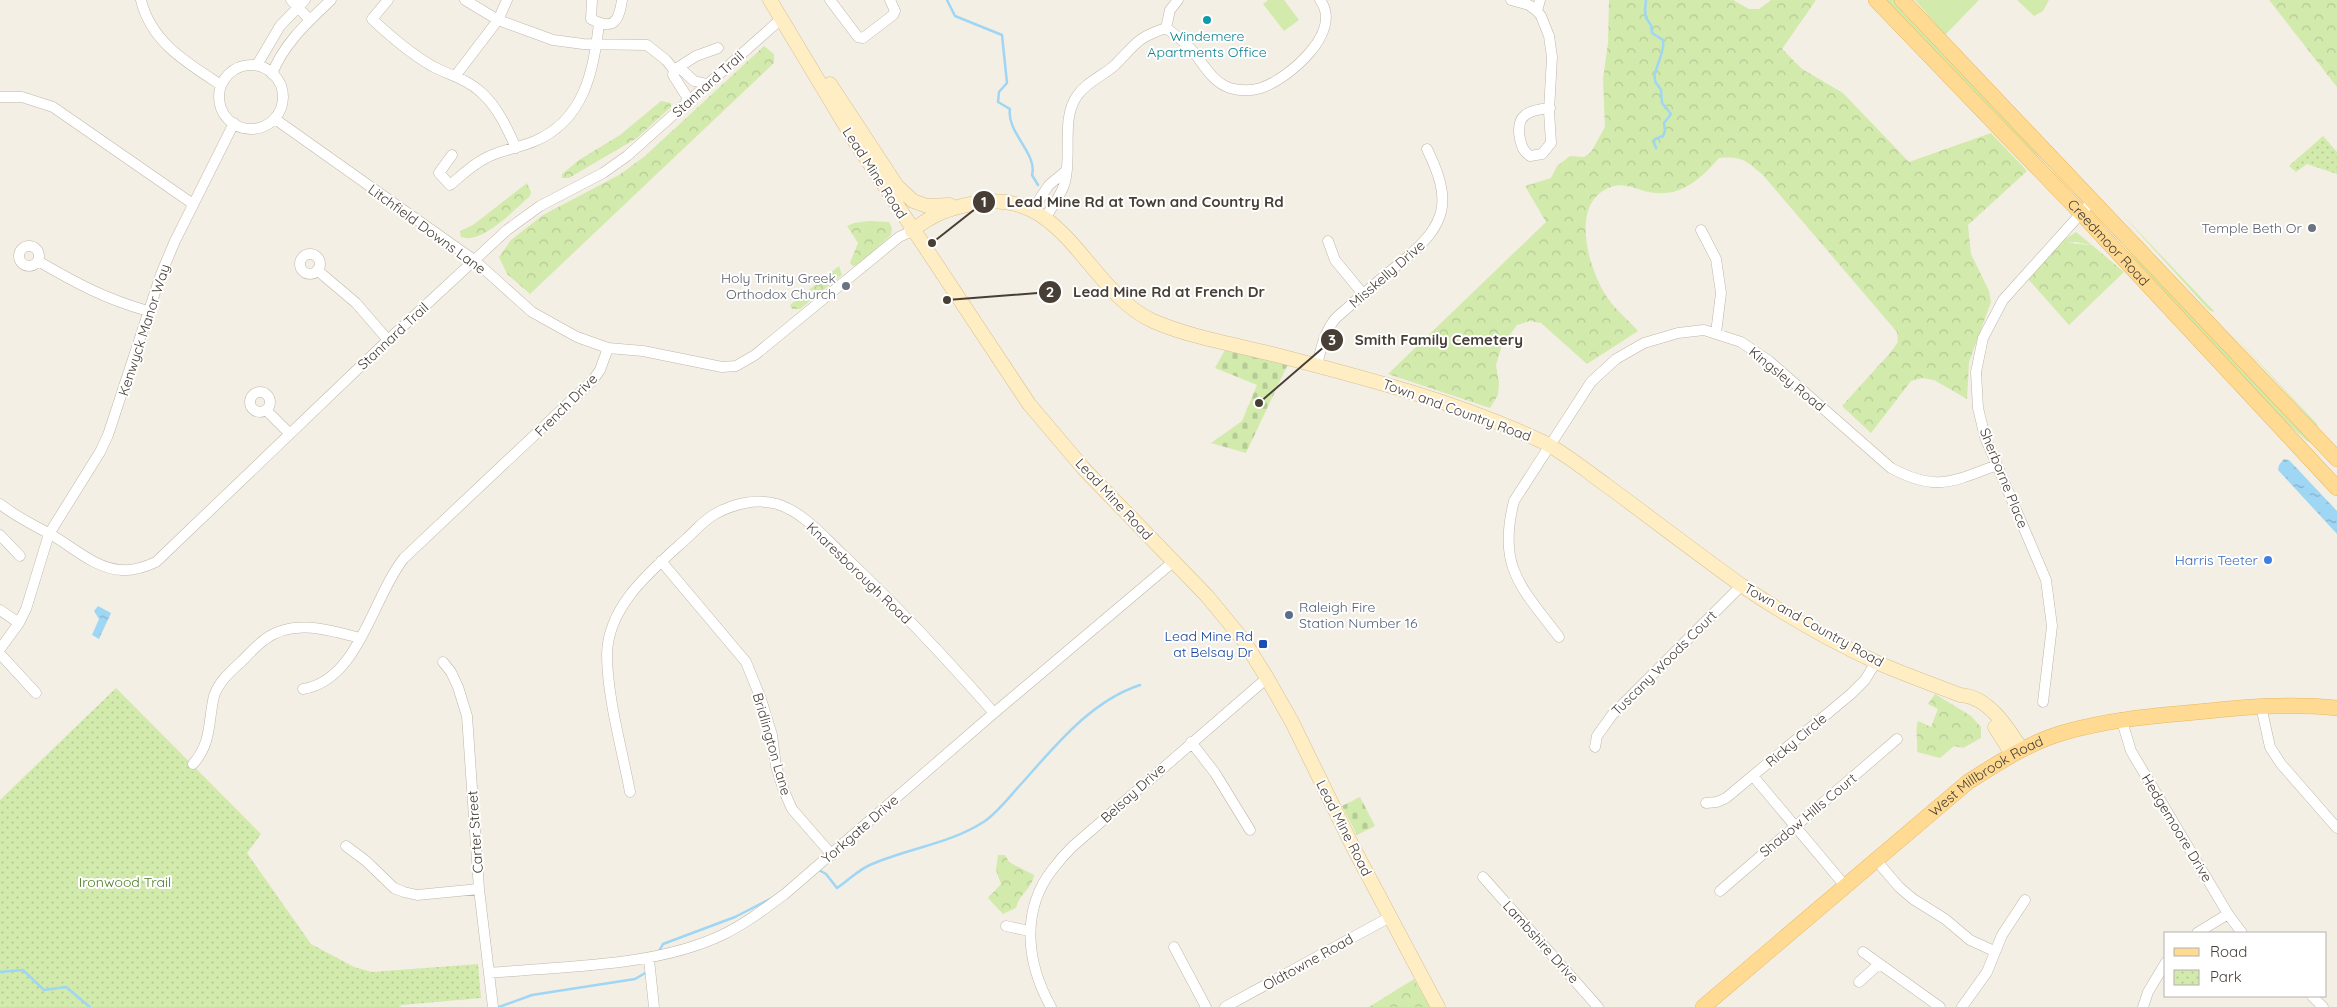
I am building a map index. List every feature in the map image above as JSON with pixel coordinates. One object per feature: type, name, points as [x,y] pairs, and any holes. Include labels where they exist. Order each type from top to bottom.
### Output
[{"type":"main road","name":"Creedmoor Road","points":[[1876,0],[2081,213],[2337,488]]},
{"type":"main road","name":"Creedmoor Road","points":[[1902,0],[2337,459]]},
{"type":"main road","name":"West Millbrook Road","points":[[1703,1007],[1968,782],[2017,752],[2060,734],[2121,718],[2261,706],[2309,705],[2337,708]]},
{"type":"street","points":[[141,0],[149,22],[162,41],[173,52],[221,85]]},
{"type":"street","points":[[272,74],[284,50],[310,20],[331,0]]},
{"type":"street","points":[[388,0],[372,19],[389,35],[432,66],[470,82],[488,99],[502,118],[516,148]]},
{"type":"street","points":[[465,0],[498,20],[554,40],[597,44],[647,45],[666,60],[674,70],[673,75],[687,96],[686,104]]},
{"type":"street","points":[[456,75],[498,20],[507,0]]},
{"type":"street","points":[[592,0],[591,19],[599,23],[614,22],[619,17],[622,0]]},
{"type":"street","points":[[770,0],[807,49],[897,186],[912,200],[927,206],[973,204]]},
{"type":"street","name":"Lead Mine Road","points":[[770,0],[852,137],[912,231],[1029,404],[1084,469],[1226,618],[1267,678],[1438,1007]]},
{"type":"street","points":[[830,0],[858,37],[862,38],[893,15],[895,10],[890,0]]},
{"type":"street","points":[[1166,28],[1170,10],[1178,0]]},
{"type":"street","points":[[1166,28],[1189,47],[1211,76],[1230,88],[1252,90],[1274,81],[1304,58],[1320,39],[1327,15],[1320,0]]},
{"type":"street","points":[[1511,0],[1537,10],[1546,24],[1551,46],[1551,143],[1542,154],[1530,156],[1522,147],[1518,130],[1519,122],[1530,112],[1550,108]]},
{"type":"street","points":[[1537,10],[1540,0]]},
{"type":"street","points":[[257,65],[277,31],[298,2],[310,20]]},
{"type":"street","name":"Stannard Trail","points":[[0,504],[27,524],[49,534],[100,564],[111,568],[125,570],[146,567],[165,556],[388,340],[507,230],[540,206],[603,173],[627,156],[781,19]]},
{"type":"street","points":[[452,155],[439,173],[450,185],[483,159],[548,135],[568,118],[578,106],[589,80],[597,44],[599,23]]},
{"type":"street","points":[[1045,219],[1065,184],[1069,150],[1068,117],[1076,96],[1115,64],[1142,37],[1166,28]]},
{"type":"street","points":[[674,70],[701,53],[718,48]]},
{"type":"street","points":[[257,65],[272,74],[280,83],[284,96],[282,109],[275,119],[265,126],[254,129],[234,123],[227,118],[220,108],[218,97],[221,85],[228,76],[238,68],[257,65]]},
{"type":"street","points":[[674,70],[681,69],[694,81],[707,84]]},
{"type":"street","points":[[0,97],[33,99],[53,107],[193,204]]},
{"type":"street","name":"Litchfield Downs Lane","points":[[275,119],[474,260],[532,312],[577,337],[608,348]]},
{"type":"street","name":"Kenwyck Manor Way","points":[[0,649],[19,623],[32,594],[49,534],[100,452],[108,435],[148,311],[170,251],[234,123]]},
{"type":"street","name":"Misskelly Drive","points":[[1317,365],[1323,342],[1329,328],[1336,319],[1422,245],[1436,226],[1442,206],[1442,196],[1438,175],[1427,149]]},
{"type":"street","points":[[1032,210],[1049,185],[1067,170]]},
{"type":"street","name":"Sherborne Place","points":[[2043,702],[2052,626],[2046,580],[1985,437],[1978,408],[1976,372],[1983,338],[2003,300],[2093,200]]},
{"type":"street","name":"Town and Country Road","points":[[912,231],[937,213],[973,204],[1001,201],[1017,203],[1045,219],[1071,242],[1124,303],[1143,316],[1163,325],[1193,334],[1403,388],[1487,418],[1549,446],[1766,602],[1876,662],[1960,695],[1965,703],[1987,716],[2017,752]]},
{"type":"street","points":[[1701,230],[1716,259],[1721,293],[1716,333]]},
{"type":"street","points":[[608,348],[643,351],[722,367],[736,366],[755,355],[899,237],[912,231]]},
{"type":"street","points":[[1328,241],[1335,260],[1363,294]]},
{"type":"street","points":[[38,261],[93,292],[148,311]]},
{"type":"street","points":[[318,270],[356,303],[388,340]]},
{"type":"street","name":"Kingsley Road","points":[[1559,638],[1516,577],[1509,558],[1509,522],[1514,501],[1591,382],[1616,360],[1644,343],[1678,333],[1704,330],[1741,342],[1769,361],[1891,468],[1908,477],[1926,483],[1944,483],[1997,465]]},
{"type":"street","name":"French Drive","points":[[303,689],[314,688],[347,663],[389,579],[404,558],[593,380],[600,370],[608,348]]},
{"type":"street","points":[[266,410],[290,434]]},
{"type":"street","name":"Knaresborough Road","points":[[630,792],[609,682],[607,653],[611,632],[621,609],[639,584],[713,515],[737,505],[756,502],[777,504],[813,526],[947,659],[994,713]]},
{"type":"street","points":[[0,535],[20,556]]},
{"type":"street","name":"Bridlington Lane","points":[[662,561],[746,662],[761,699],[772,736],[776,766],[792,809],[832,854]]},
{"type":"street","name":"Yorkgate Drive","points":[[490,973],[649,959],[722,935],[753,918],[786,893],[994,713],[1173,562]]},
{"type":"street","name":"Tuscany Woods Court","points":[[1594,747],[1598,736],[1612,715],[1742,585]]},
{"type":"street","points":[[0,610],[19,623]]},
{"type":"street","points":[[193,764],[203,752],[208,738],[210,713],[218,685],[265,639],[284,630],[305,627],[360,638]]},
{"type":"street","points":[[0,654],[36,692]]},
{"type":"street","name":"Carter Street","points":[[443,662],[451,672],[458,687],[467,716],[480,889],[493,1007]]},
{"type":"street","name":"Ricky Circle","points":[[1706,803],[1717,802],[1726,798],[1852,694],[1865,680],[1876,662]]},
{"type":"street","name":"Belsay Drive","points":[[1051,1007],[1037,978],[1029,931],[1038,898],[1051,871],[1072,847],[1267,678]]},
{"type":"street","points":[[2261,706],[2270,747],[2281,764],[2337,828]]},
{"type":"street","name":"Hedgemoore Drive","points":[[2121,718],[2131,751],[2228,914],[2241,932]]},
{"type":"street","name":"Shadow Hills Court","points":[[1720,891],[1897,740]]},
{"type":"street","points":[[1191,742],[1215,773],[1250,830]]},
{"type":"street","points":[[1753,776],[1846,887]]},
{"type":"street","points":[[346,846],[366,860],[394,888],[404,892],[417,895],[480,889]]},
{"type":"street","points":[[1876,860],[1899,887],[1913,899],[1940,916],[1970,940],[1994,951]]},
{"type":"street","name":"Lambshire Drive","points":[[1482,877],[1598,1007]]},
{"type":"street","points":[[1962,1007],[1987,972],[2002,934],[2025,900]]},
{"type":"street","points":[[2198,932],[2228,914]]},
{"type":"street","name":"Oldtowne Road","points":[[1225,1007],[1390,917]]},
{"type":"street","points":[[1006,926],[1029,931]]},
{"type":"street","points":[[1174,947],[1206,1007]]},
{"type":"street","points":[[1863,952],[1940,1007]]},
{"type":"street","points":[[649,959],[654,1007]]},
{"type":"street","points":[[1859,982],[1879,964]]},
{"type":"street","points":[[2143,1007],[2148,992],[2164,965]]},
{"type":"street","points":[[2313,997],[2323,1007]]},
{"type":"green space","points":[[1268,0],[1284,0],[1299,20],[1284,31],[1263,4]]},
{"type":"green space","points":[[1609,0],[1733,0],[1749,9],[1759,9],[1771,0],[1816,0],[1782,49],[1802,69],[1843,93],[1909,162],[1991,133],[2027,171],[1968,225],[1971,254],[1989,291],[1991,302],[1969,362],[1967,399],[1934,380],[1922,378],[1911,381],[1871,433],[1842,406],[1890,353],[1898,342],[1897,332],[1762,174],[1747,162],[1738,158],[1719,158],[1694,182],[1685,188],[1675,191],[1653,193],[1618,185],[1598,195],[1590,206],[1586,220],[1588,252],[1593,268],[1608,299],[1638,331],[1587,364],[1541,323],[1530,321],[1517,325],[1502,345],[1496,365],[1499,383],[1498,395],[1490,408],[1388,374],[1546,222],[1525,186],[1551,178],[1557,166],[1570,156],[1584,157],[1591,152],[1605,127],[1603,79],[1608,43]]},
{"type":"green space","points":[[1883,0],[1895,0],[2048,164],[2014,136]]},
{"type":"green space","points":[[1915,0],[1979,0],[1945,35]]},
{"type":"green space","points":[[2017,0],[2049,0],[2043,11],[2034,16]]},
{"type":"green space","points":[[2269,0],[2337,0],[2337,87]]},
{"type":"green space","points":[[764,46],[774,54],[774,63],[530,294],[507,274],[499,257],[511,240],[543,215],[619,175],[645,156]]},
{"type":"green space","points":[[661,101],[671,103],[671,107],[637,138],[569,178],[562,178],[562,174],[579,160],[620,135]]},
{"type":"green space","points":[[2323,136],[2337,152],[2337,174],[2307,164],[2296,172],[2289,166]]},
{"type":"green space","points":[[527,183],[531,192],[530,196],[507,217],[479,236],[461,237],[460,231],[473,225]]},
{"type":"green space","points":[[2118,210],[2214,311],[2213,312],[2209,310]]},
{"type":"green space","points":[[869,221],[889,222],[892,228],[891,235],[859,264],[853,266],[850,263],[858,243],[847,226]]},
{"type":"green space","points":[[2076,232],[2092,245],[2075,242],[2058,244]]},
{"type":"green space","points":[[2058,244],[2092,245],[2124,272],[2069,325],[2027,278]]},
{"type":"green space","points":[[2127,251],[2157,276],[2310,441],[2308,442],[2261,400],[2125,253]]},
{"type":"green space","points":[[839,266],[842,275],[800,309],[792,309],[790,305]]},
{"type":"green space","points":[[2229,330],[2317,424],[2318,434],[2315,424]]},
{"type":"green space","points":[[1226,348],[1288,364],[1246,453],[1211,443],[1242,421],[1257,385],[1215,368]]},
{"type":"green space","name":"Ironwood Trail","points":[[116,688],[261,834],[247,853],[311,944],[354,967],[372,972],[478,964],[481,998],[402,1005],[398,1007],[0,1007],[0,800]]},
{"type":"green space","points":[[1935,694],[1971,716],[1981,727],[1981,738],[1963,748],[1954,746],[1940,758],[1917,752],[1918,721],[1931,727],[1938,709],[1928,704]]},
{"type":"green space","points":[[1360,797],[1375,826],[1357,835],[1342,806]]},
{"type":"green space","points":[[998,855],[1005,855],[1009,862],[1034,875],[1031,884],[1016,908],[1003,914],[988,898],[1001,884],[996,870]]},
{"type":"green space","points":[[1414,979],[1430,1007],[1369,1007]]},
{"type":"water","points":[[2284,459],[2289,460],[2337,511],[2337,534],[2278,470],[2279,465]]},
{"type":"water","points":[[98,606],[111,613],[99,639],[92,635],[99,619],[94,611]]},
{"type":"waterway","points":[[947,0],[955,16],[1002,35],[1007,83],[999,92],[998,102],[1010,109],[1010,118],[1031,159],[1032,175],[1038,185]]},
{"type":"waterway","points":[[1646,0],[1646,18],[1651,25],[1652,33],[1663,40],[1655,79],[1661,90],[1662,103],[1671,114],[1664,123],[1665,131],[1663,136],[1655,139],[1656,148]]},
{"type":"waterway","points":[[817,869],[826,874],[837,888],[867,866],[972,829],[995,813],[1061,740],[1090,713],[1122,692],[1140,685]]},
{"type":"waterway","points":[[658,953],[663,944],[735,917],[772,898]]},
{"type":"waterway","points":[[0,972],[23,970],[44,990],[66,987],[90,1007]]},
{"type":"waterway","points":[[499,1007],[532,995],[635,979],[647,972]]},
{"type":"place","name":"Windemere Apartments Office","points":[[1207,20]]},
{"type":"place","name":"Temple Beth Or","points":[[2312,228]]},
{"type":"place","name":"Lead Mine Rd at Town and Country Rd","points":[[932,243]]},
{"type":"place","name":"Holy Trinity Greek Orthodox Church","points":[[846,286]]},
{"type":"place","name":"Lead Mine Rd at French Dr","points":[[947,300]]},
{"type":"place","name":"Smith Family Cemetery","points":[[1259,403]]},
{"type":"place","name":"Harris Teeter","points":[[2268,560]]},
{"type":"place","name":"Raleigh Fire Station Number 16","points":[[1289,615]]},
{"type":"place","name":"Lead Mine Rd at Belsay Dr","points":[[1263,644]]}]
